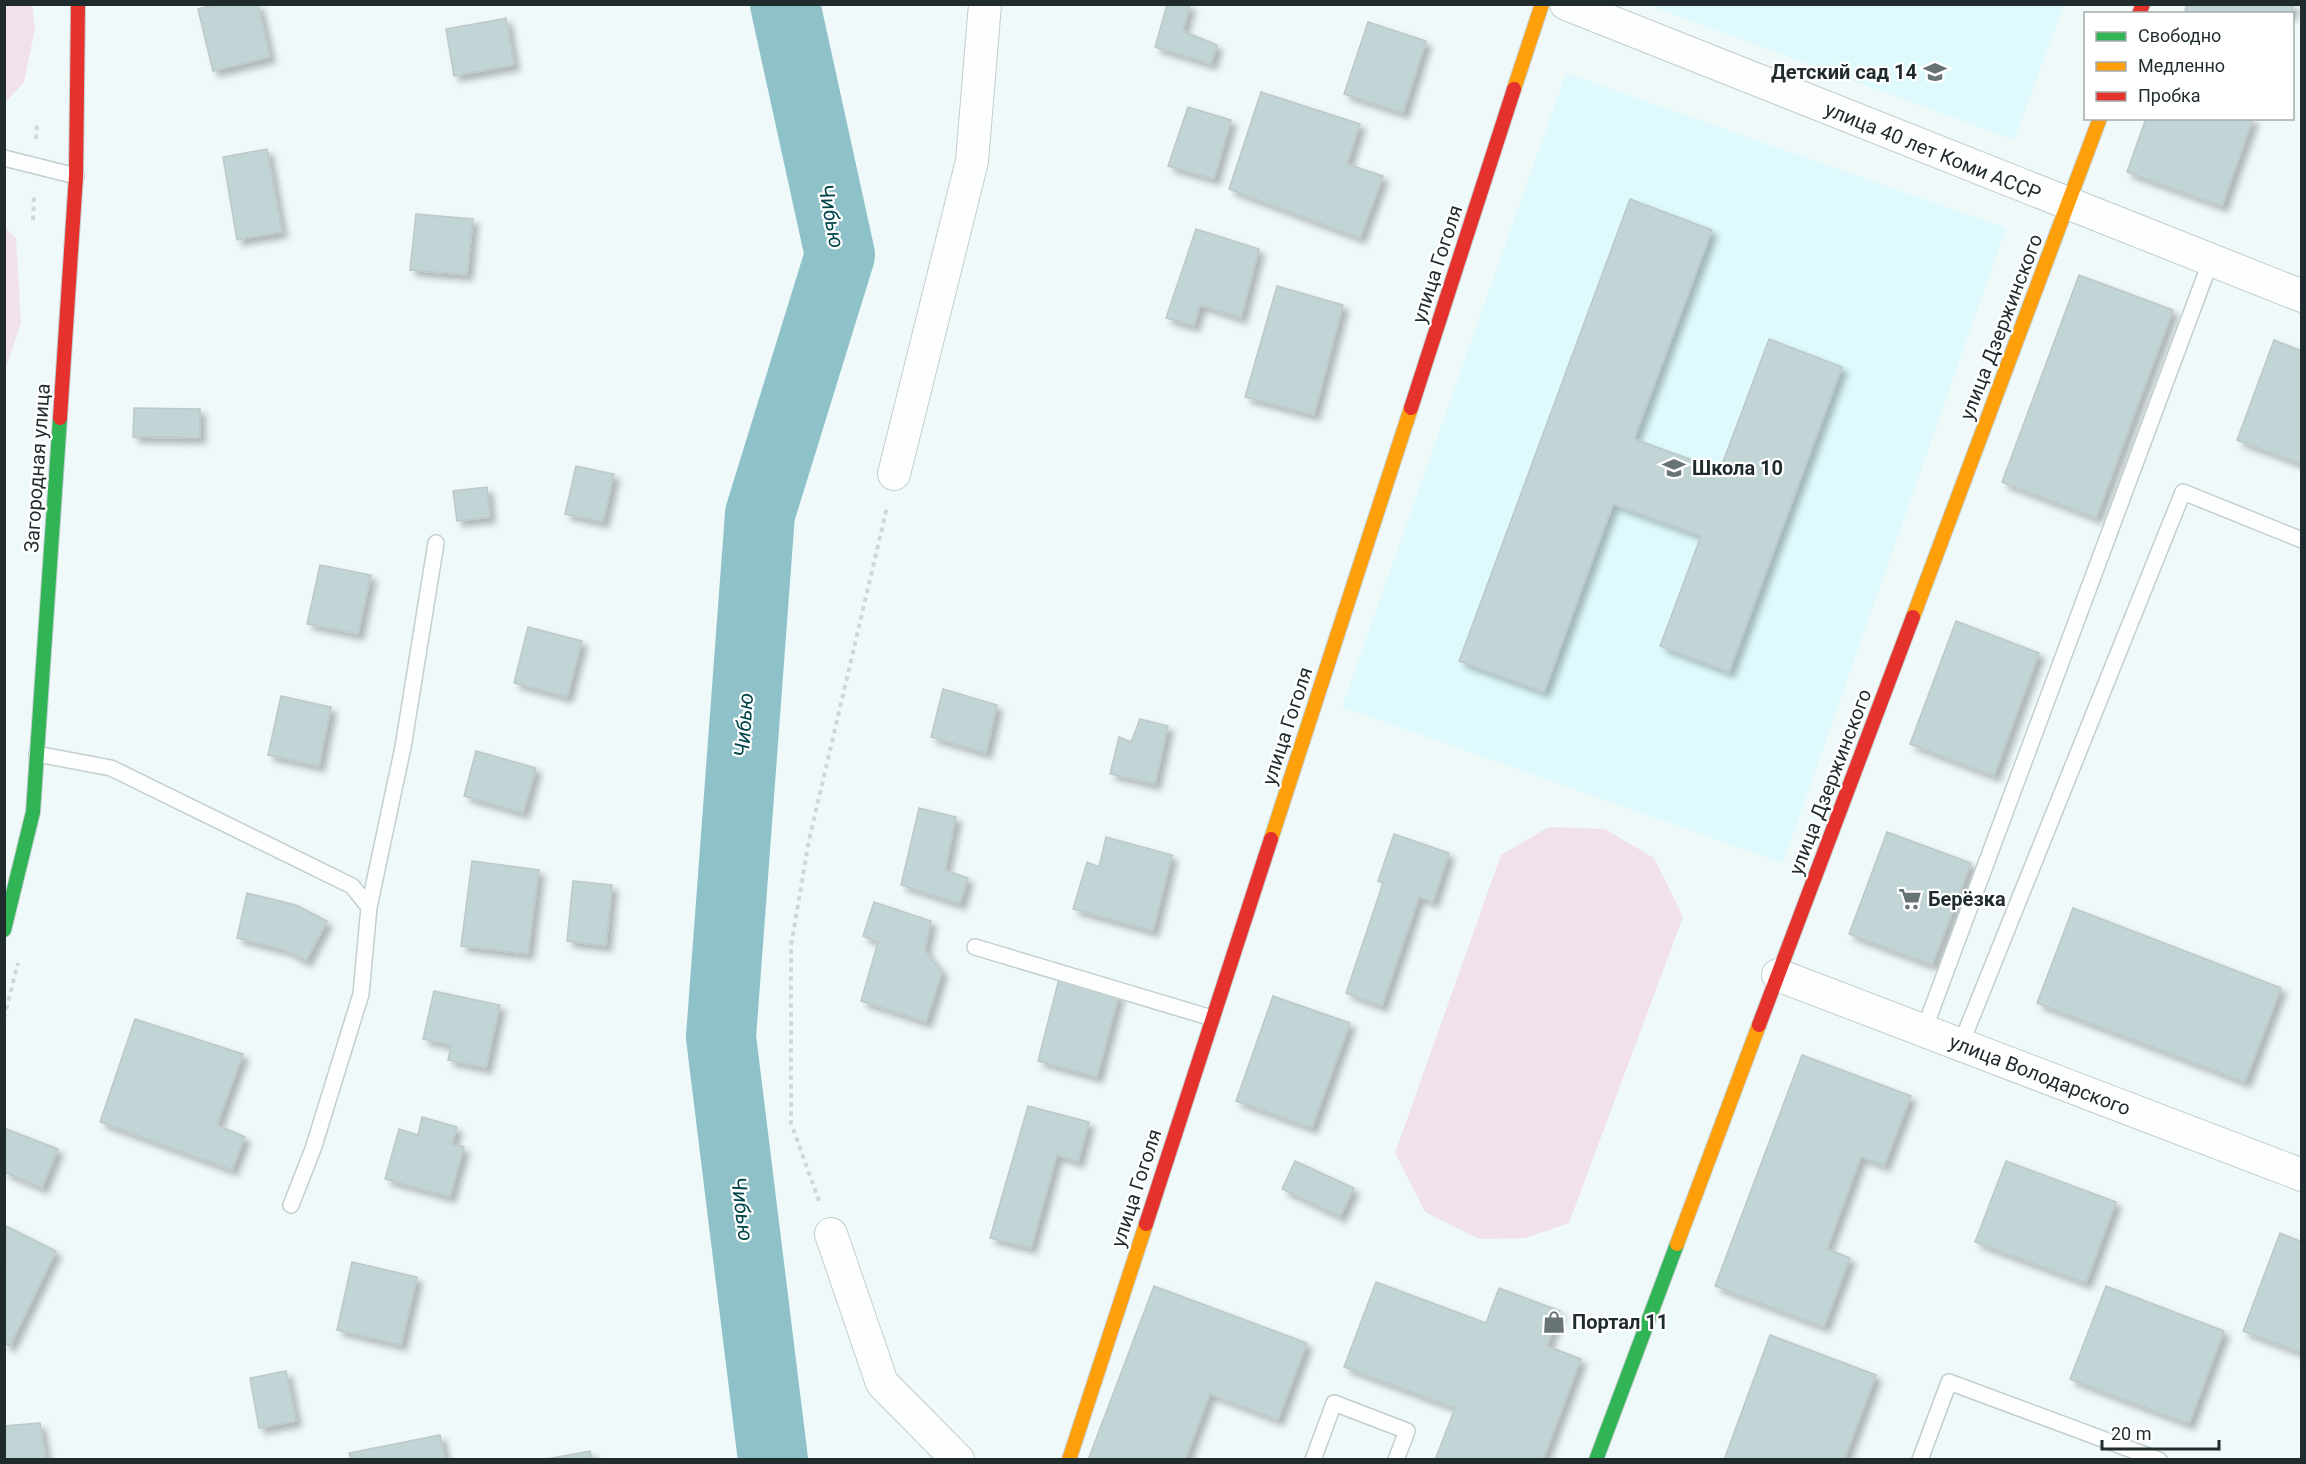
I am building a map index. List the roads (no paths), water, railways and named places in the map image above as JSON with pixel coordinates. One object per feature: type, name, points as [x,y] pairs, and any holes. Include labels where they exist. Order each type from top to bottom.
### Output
[{"type":"street","name":"Загородная улица","points":[[4,930],[33,812],[76,176],[78,4]]},
{"type":"street","points":[[894,474],[972,161],[985,4]]},
{"type":"street","name":"улица Гоголя","points":[[1069,1460],[1542,4]]},
{"type":"street","name":"улица 40 лет Коми АССР","points":[[1566,4],[2301,296]]},
{"type":"street","name":"улица Дзержинского","points":[[1596,1460],[2099,120]]},
{"type":"street","name":"улица Володарского","points":[[1778,975],[2301,1175]]},
{"type":"street","points":[[831,1234],[882,1383],[958,1460]]},
{"type":"lane","points":[[4,158],[76,176]]},
{"type":"lane","points":[[1924,1030],[2211,261]]},
{"type":"lane","points":[[1961,1044],[2183,492],[2301,540]]},
{"type":"lane","points":[[291,1205],[313,1149],[361,994],[369,907],[403,747],[436,543]]},
{"type":"lane","points":[[37,754],[111,768],[352,886],[369,907]]},
{"type":"lane","points":[[975,947],[1212,1018]]},
{"type":"lane","points":[[1920,1460],[1949,1382],[2159,1460]]},
{"type":"lane","points":[[1313,1460],[1334,1403],[1407,1431],[1396,1460]]},
{"type":"waterway","name":"Чибью","points":[[773,1460],[721,1037],[760,514],[840,255],[785,4]]},
{"type":"place","name":"Детский сад 14","points":[[1935,72]]},
{"type":"place","name":"Школа 10","points":[[1674,468]]},
{"type":"place","name":"Берёзка","points":[[1910,899]]},
{"type":"place","name":"Портал 11","points":[[1554,1322]]}]
